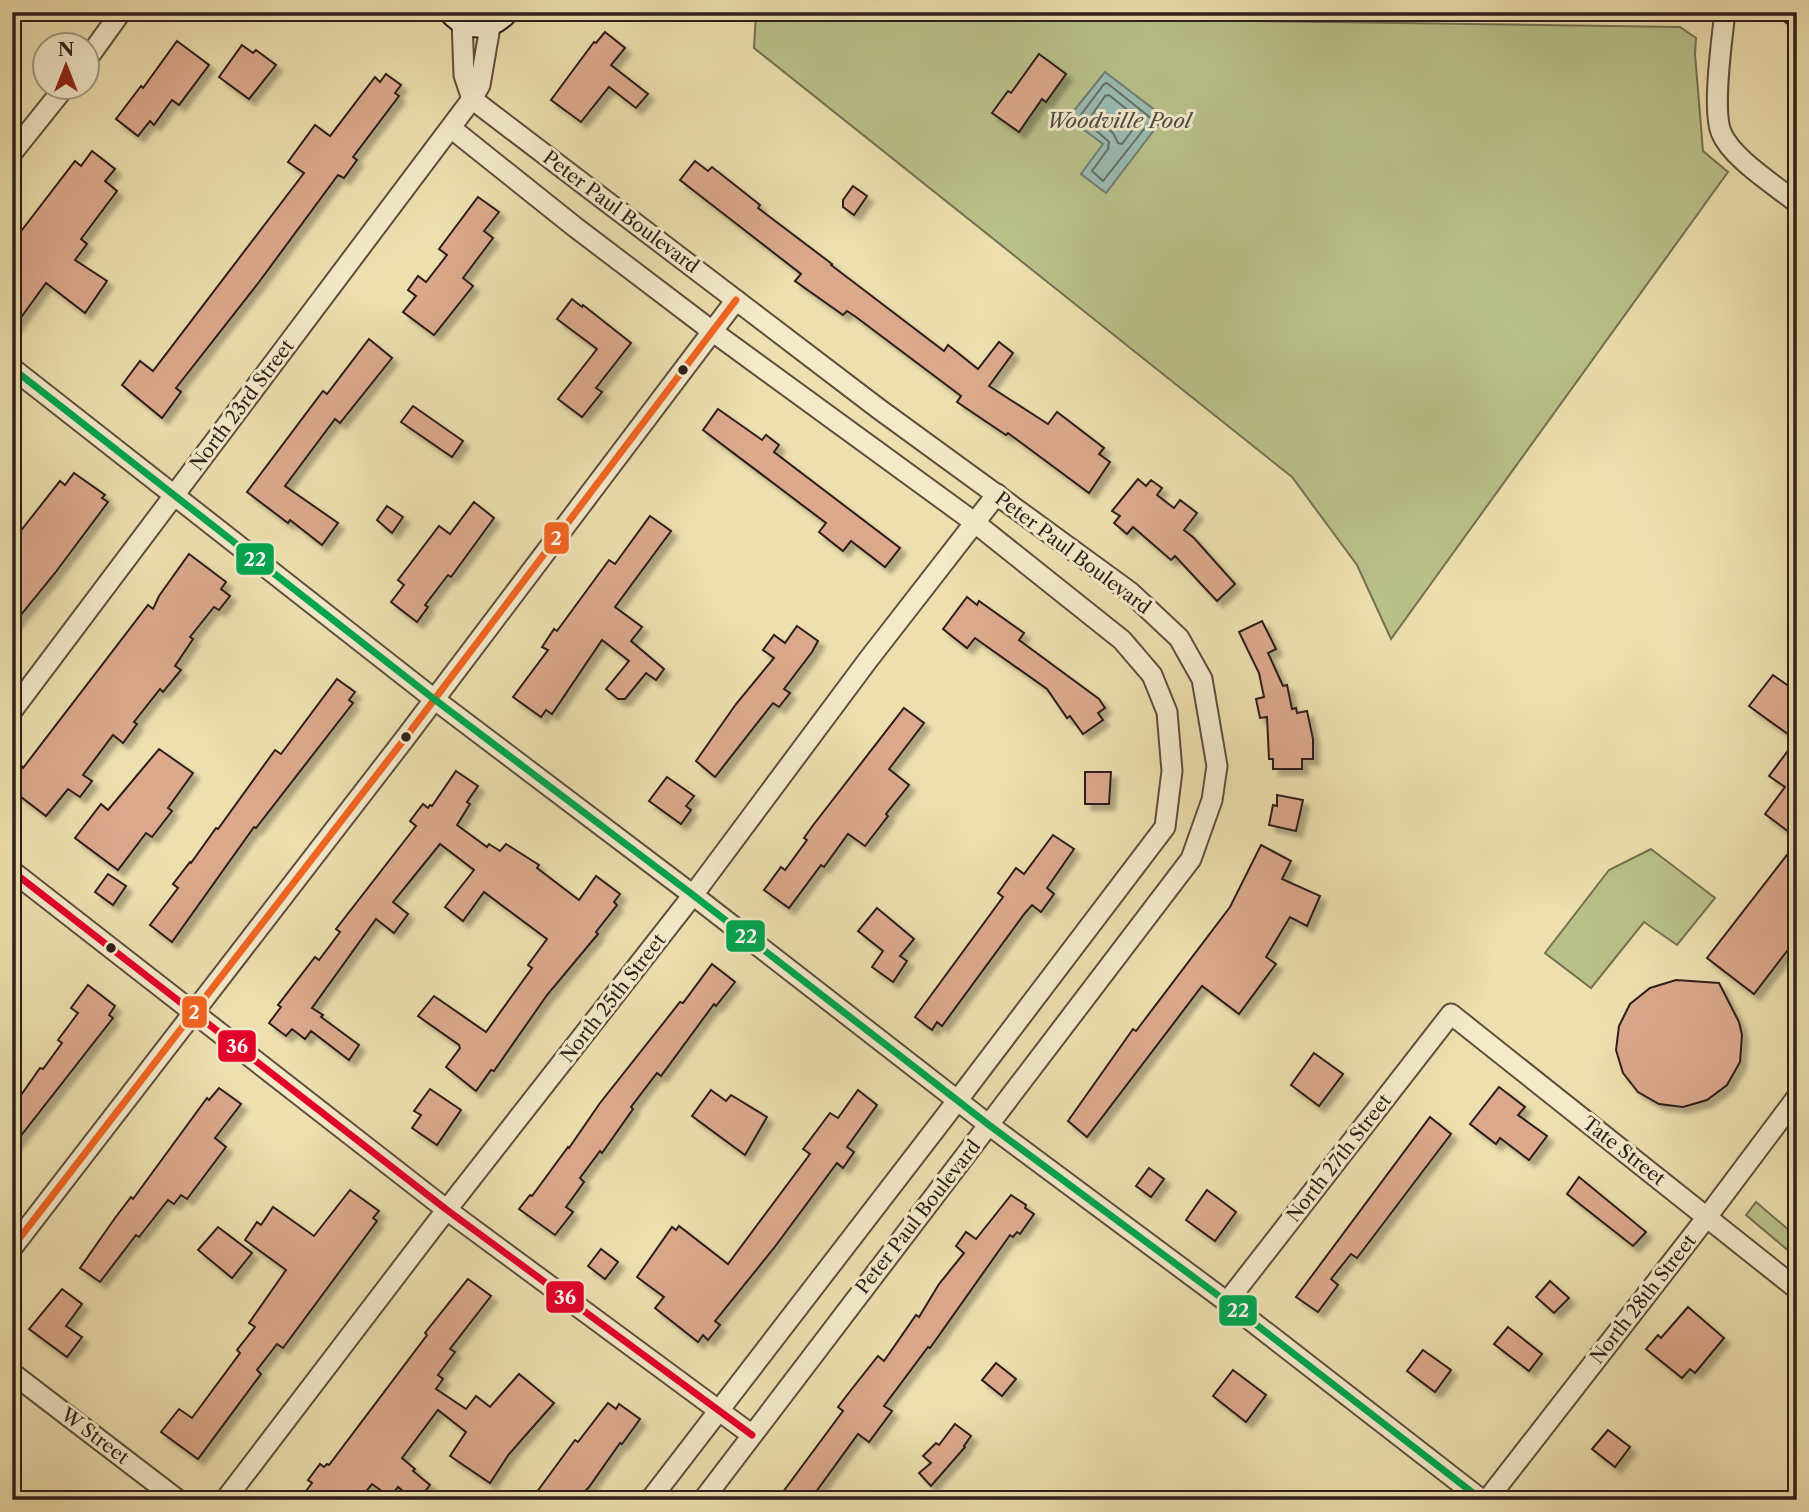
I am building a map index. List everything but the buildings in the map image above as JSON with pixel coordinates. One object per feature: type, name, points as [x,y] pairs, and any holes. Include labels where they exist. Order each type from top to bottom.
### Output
[{"type":"main road","points":[[457,16],[471,24],[497,17]]},
{"type":"street","points":[[102,38],[121,12]]},
{"type":"street","points":[[1725,12],[1719,57],[1720,132],[1730,147],[1747,163],[1797,203]]},
{"type":"street","points":[[457,16],[464,75],[472,99]]},
{"type":"street","name":"North 23rd Street","points":[[12,710],[472,99],[480,85],[497,17]]},
{"type":"street","name":"Peter Paul Boulevard","points":[[472,99],[736,300],[1130,592],[1179,638],[1202,679],[1217,766],[1212,800],[1191,859],[703,1500]]},
{"type":"street","points":[[12,153],[53,102]]},
{"type":"street","name":"Peter Paul Boulevard","points":[[451,128],[712,331],[974,522],[1122,640],[1152,675],[1167,712],[1172,771],[1164,827],[650,1500]]},
{"type":"street","points":[[12,1248],[434,699],[736,300]]},
{"type":"street","points":[[12,368],[434,699],[693,895],[957,1101],[1227,1302],[1485,1500]]},
{"type":"street","name":"North 25th Street","points":[[226,1500],[447,1210],[693,895],[997,494]]},
{"type":"street","points":[[12,871],[447,1210],[752,1435]]},
{"type":"street","name":"Tate Street","points":[[1451,1014],[1797,1289]]},
{"type":"street","name":"North 27th Street","points":[[1227,1302],[1451,1014]]},
{"type":"street","name":"North 28th Street","points":[[1485,1500],[1707,1217],[1797,1097]]},
{"type":"street","name":"W Street","points":[[12,1373],[178,1500]]},
{"type":"green space","points":[[756,14],[1680,27],[1696,38],[1703,151],[1728,172],[1391,639],[1357,565],[1292,477],[754,48]]},
{"type":"green space","points":[[1651,849],[1715,898],[1677,945],[1644,922],[1591,988],[1545,953],[1609,870]]},
{"type":"green space","points":[[1756,1202],[1797,1237],[1797,1258],[1746,1215]]},
{"type":"water","name":"Woodville Pool","points":[[1105,72],[1164,117],[1106,193],[1081,174],[1103,144],[1068,118]]},
{"type":"transit line","name":"2","points":[[12,1248],[406,737],[736,300]]},
{"type":"transit line","name":"22","points":[[12,368],[434,699],[693,895],[989,1125],[1227,1302],[1482,1500]]},
{"type":"transit line","name":"36","points":[[12,871],[447,1210],[752,1435]]}]
